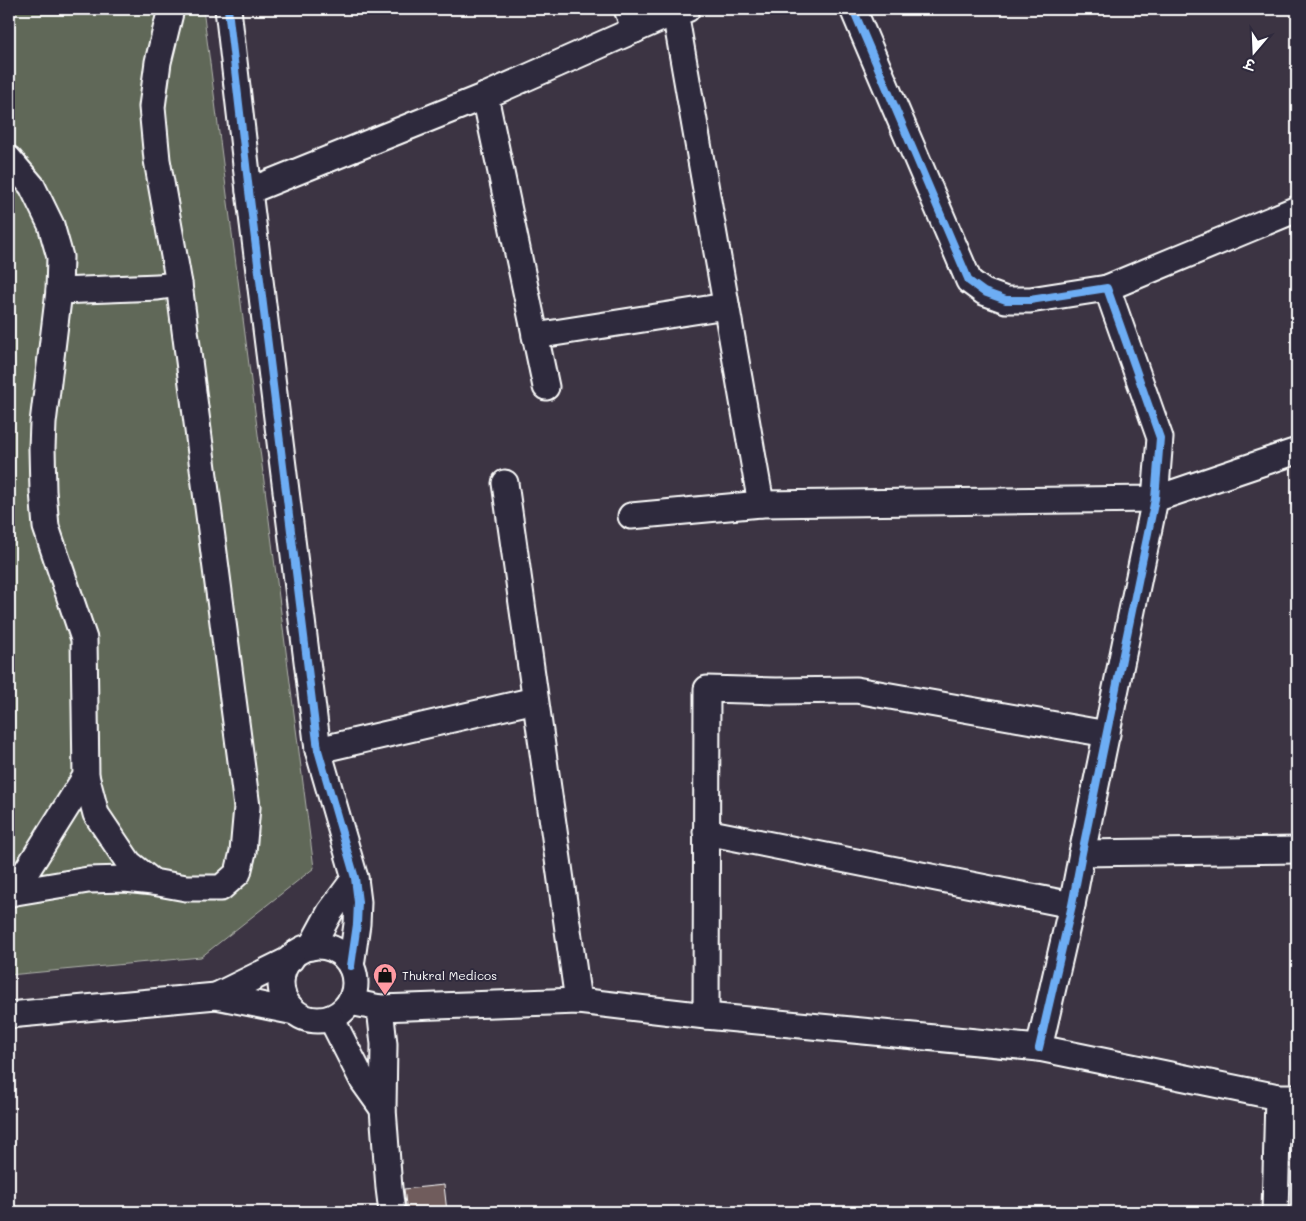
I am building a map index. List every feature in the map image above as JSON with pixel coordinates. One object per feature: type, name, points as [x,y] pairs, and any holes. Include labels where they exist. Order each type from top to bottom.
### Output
[{"type":"street","points":[[9,894],[88,880],[125,879],[186,888],[221,888],[238,873],[243,852],[247,807],[179,284],[158,160],[152,107],[158,62],[171,9]]},
{"type":"street","points":[[228,9],[318,750],[355,878],[358,902],[351,966]]},
{"type":"street","points":[[853,9],[969,282],[984,292],[1006,300],[1030,300],[1107,288],[1297,210]]},
{"type":"street","points":[[249,191],[484,96],[631,19],[681,11],[726,306],[761,504]]},
{"type":"street","points":[[484,96],[546,387]]},
{"type":"street","points":[[9,159],[32,186],[51,226],[60,257],[59,291],[43,423],[43,490],[46,527],[84,639],[86,776],[96,814],[129,863],[153,882]]},
{"type":"street","points":[[59,291],[158,287],[179,284]]},
{"type":"street","points":[[1039,1048],[1072,905],[1155,499],[1160,438],[1107,288]]},
{"type":"street","points":[[535,336],[726,306]]},
{"type":"street","points":[[630,516],[761,504],[1155,499],[1297,450]]},
{"type":"street","points":[[505,483],[578,1001]]},
{"type":"street","points":[[706,1016],[707,689],[776,691],[856,690],[1106,734]]},
{"type":"street","points":[[318,750],[536,700]]},
{"type":"street","points":[[9,894],[24,875],[86,776]]},
{"type":"street","points":[[706,832],[1072,905]]},
{"type":"street","points":[[1082,853],[1297,850]]},
{"type":"street","points":[[295,1012],[287,1003],[282,992],[281,980],[284,969],[301,953],[355,878]]},
{"type":"street","points":[[9,1015],[216,996],[295,1012],[306,1018],[318,1020],[331,1018],[342,1012],[350,1002],[354,991],[355,978],[351,966],[344,957],[334,950],[323,947],[301,953],[216,996]]},
{"type":"street","points":[[350,1002],[380,1008],[578,1001],[706,1016],[1039,1048],[1288,1097],[1275,1212]]},
{"type":"street","points":[[380,1008],[384,1044],[383,1109],[392,1212]]},
{"type":"street","points":[[331,1018],[364,1080],[383,1109]]},
{"type":"green space","points":[[9,9],[203,9],[314,868],[201,957],[9,975]]},
{"type":"building","points":[[444,1185],[447,1212],[407,1212],[404,1189]]},
{"type":"cycle path","points":[[228,9],[318,750],[355,878],[358,902],[351,966]]},
{"type":"cycle path","points":[[853,9],[969,281],[984,292],[1006,300],[1030,300],[1107,288],[1160,438],[1155,499],[1072,905],[1039,1048]]},
{"type":"place","name":"Thukral Medicos","points":[[385,996]]}]
